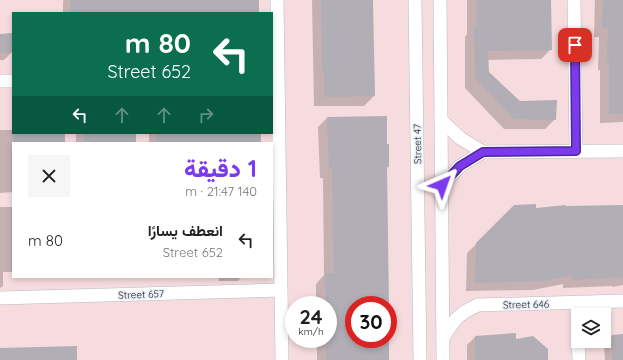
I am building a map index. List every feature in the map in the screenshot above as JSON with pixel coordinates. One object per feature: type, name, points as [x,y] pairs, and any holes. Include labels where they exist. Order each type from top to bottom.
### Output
[{"type":"street","points":[[277,0],[275,80],[282,360]]},
{"type":"street","name":"Street 47","points":[[415,0],[420,360]]},
{"type":"street","points":[[440,0],[443,360]]},
{"type":"street","points":[[574,0],[576,151]]},
{"type":"street","points":[[0,81],[12,81]]},
{"type":"street","points":[[440,120],[460,138],[483,152]]},
{"type":"street","points":[[442,185],[460,166],[483,152],[623,151]]},
{"type":"street","name":"Street 657","points":[[0,298],[281,290]]},
{"type":"street","name":"Street 646","points":[[584,308],[623,301]]},
{"type":"street","name":"Street 646","points":[[443,338],[454,320],[465,311],[478,306],[571,309]]},
{"type":"street","points":[[578,348],[579,360]]},
{"type":"shaded area","points":[[0,0],[623,0],[623,360],[0,360]]},
{"type":"building","points":[[70,0],[259,0],[259,12],[71,12]]},
{"type":"building","points":[[321,0],[373,0],[375,96],[324,97]]},
{"type":"building","points":[[477,0],[551,0],[552,50],[488,51],[489,72],[520,101],[557,100],[556,120],[514,119],[475,78],[474,26],[477,26]]},
{"type":"building","points":[[603,0],[623,0],[623,114],[609,114],[609,61],[607,61],[608,28],[602,29]]},
{"type":"building","points":[[12,33],[12,52],[0,53],[0,34]]},
{"type":"building","points":[[387,116],[387,144],[389,144],[389,167],[387,167],[389,296],[345,296],[345,348],[389,348],[389,360],[326,360],[326,348],[337,348],[337,296],[326,296],[325,273],[334,273],[332,168],[329,168],[327,117]]},
{"type":"building","points":[[13,134],[65,134],[65,142],[13,142]]},
{"type":"building","points":[[84,134],[136,134],[136,142],[84,142]]},
{"type":"building","points":[[156,134],[261,134],[261,142],[156,142]]},
{"type":"building","points":[[536,204],[536,208],[566,205],[623,205],[623,277],[572,280],[572,275],[543,281],[475,283],[476,243],[514,205]]},
{"type":"building","points":[[516,333],[516,339],[533,336],[548,349],[548,360],[475,360],[475,336]]},
{"type":"building","points":[[623,334],[623,360],[612,360],[612,335]]},
{"type":"building","points":[[77,346],[77,360],[0,360],[0,348]]},
{"type":"route","points":[[442,185],[460,166],[483,152],[576,151],[575,45]]}]
